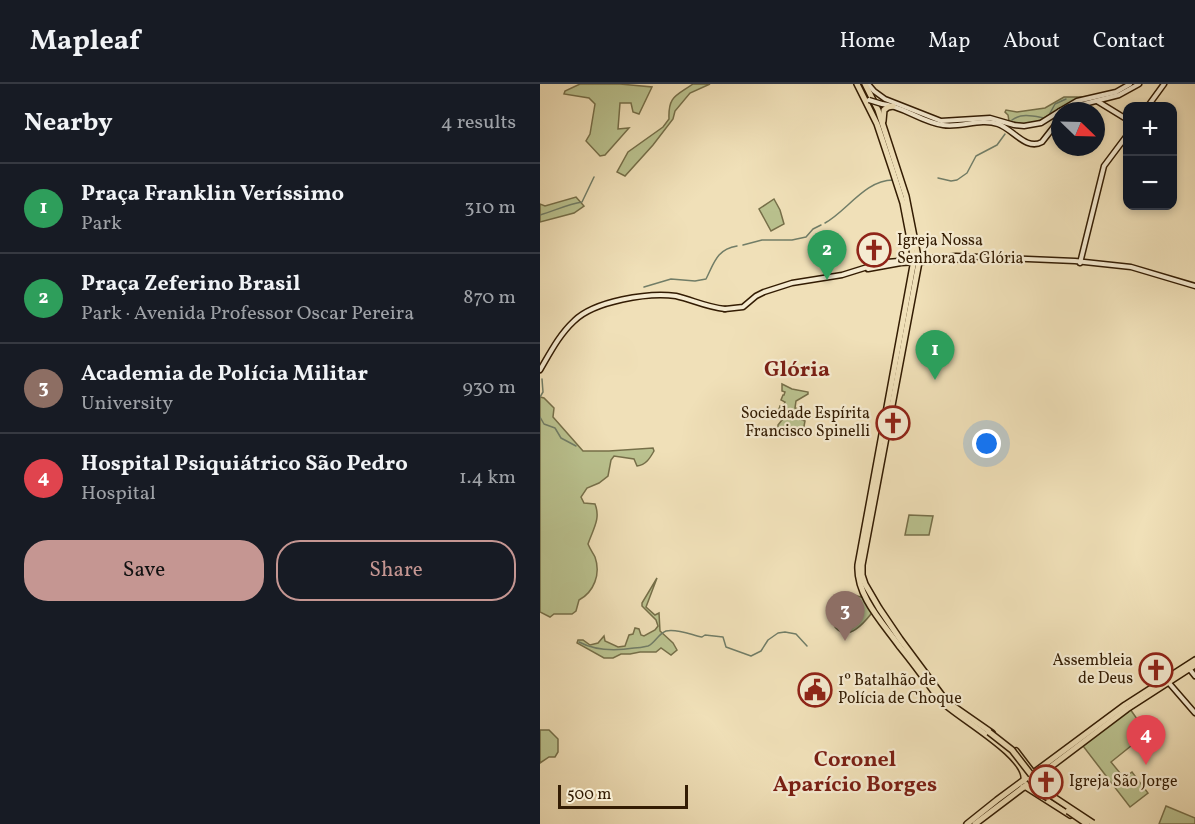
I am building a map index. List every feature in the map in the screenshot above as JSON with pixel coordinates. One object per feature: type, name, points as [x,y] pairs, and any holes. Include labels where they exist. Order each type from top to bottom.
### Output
[{"type":"main road","points":[[857,84],[872,102],[891,105],[933,122],[948,125],[993,123],[1006,128],[1032,145],[1042,142],[1051,131]]},
{"type":"main road","points":[[857,84],[876,124],[892,169],[917,261]]},
{"type":"main road","points":[[867,84],[883,98],[941,121],[990,118],[1024,126],[1051,118]]},
{"type":"main road","points":[[867,84],[906,196],[917,261],[860,554],[858,576],[861,587],[882,623],[940,700],[950,709],[1013,749],[1053,796],[1091,824]]},
{"type":"main road","points":[[1075,102],[1116,92],[1130,84]]},
{"type":"main road","points":[[1088,102],[1119,95],[1139,84]]},
{"type":"main road","points":[[1151,102],[1164,84]]},
{"type":"main road","points":[[1092,98],[1123,117]]},
{"type":"main road","points":[[884,128],[884,110],[891,105]]},
{"type":"main road","points":[[948,125],[953,120]]},
{"type":"main road","points":[[1048,120],[1053,123],[1049,134]]},
{"type":"main road","points":[[1080,263],[1104,166],[1123,141]]},
{"type":"main road","points":[[725,309],[742,307],[756,296],[787,284],[842,277],[864,268],[917,261],[964,259],[1080,263],[1137,268],[1195,286]]},
{"type":"main road","points":[[540,370],[554,345],[575,320],[586,312],[603,305],[637,297],[663,295],[675,296],[711,307],[744,309],[760,295]]},
{"type":"main road","points":[[744,309],[747,304]]},
{"type":"main road","points":[[967,824],[1168,682],[1195,660]]},
{"type":"main road","points":[[1036,775],[1125,705],[1195,665]]},
{"type":"main road","points":[[1188,667],[1195,676]]},
{"type":"main road","points":[[1168,682],[1195,713]]},
{"type":"main road","points":[[975,824],[1023,784],[1024,775],[1020,768],[1009,753],[986,731]]},
{"type":"main road","points":[[986,731],[1010,752],[1040,793],[1091,824]]},
{"type":"main road","points":[[1020,768],[1024,768],[1026,764]]},
{"type":"main road","points":[[1023,784],[1038,795],[1091,824]]},
{"type":"main road","points":[[1038,795],[1039,790],[1045,788]]},
{"type":"green space","points":[[580,84],[652,87],[639,114],[633,112],[631,103],[620,103],[618,129],[629,128],[605,155],[600,156],[586,141],[590,134],[595,104],[589,98],[564,94],[565,91]]},
{"type":"green space","points":[[693,84],[710,84],[690,93],[653,145],[625,176],[617,172],[628,152],[663,127],[669,119],[670,106],[674,97]]},
{"type":"green space","points":[[1064,97],[1087,97],[1073,102],[1055,102]]},
{"type":"green space","points":[[1051,105],[1051,115],[1026,124],[1009,121],[1005,112],[1006,110],[1017,112],[1045,108]]},
{"type":"green space","points":[[576,197],[584,206],[574,213],[540,222],[540,204],[545,206]]},
{"type":"green space","points":[[774,199],[784,224],[771,231],[759,209]]},
{"type":"green space","points":[[782,384],[792,389],[808,392],[796,401],[795,408],[806,411],[802,420],[805,421],[802,437],[778,430],[778,425],[782,420],[777,415],[780,406],[783,407],[785,402],[781,400],[785,392],[782,391]]},
{"type":"green space","points":[[540,397],[554,408],[553,417],[583,451],[653,448],[654,451],[645,463],[637,466],[634,459],[614,456],[608,476],[587,488],[581,497],[584,503],[595,504],[597,509],[596,524],[588,544],[597,563],[597,576],[589,592],[579,600],[576,611],[572,614],[554,614],[550,617],[540,612]]},
{"type":"green space","points":[[909,515],[933,516],[929,535],[905,535]]},
{"type":"green space","points":[[657,578],[646,607],[655,615],[659,613],[660,631],[677,650],[671,655],[661,648],[656,652],[621,654],[613,658],[604,658],[577,643],[578,640],[583,640],[590,645],[598,643],[604,636],[605,641],[618,647],[625,646],[629,635],[633,634],[635,628],[639,629],[641,635],[644,636],[655,630],[658,626],[656,620],[642,606],[642,603]]},
{"type":"green space","points":[[857,596],[865,598],[872,611],[871,614],[856,629],[842,633],[834,625],[833,616]]},
{"type":"green space","points":[[1130,709],[1147,733],[1111,762],[1124,778],[1132,772],[1148,793],[1130,807],[1083,746]]},
{"type":"green space","points":[[540,730],[549,730],[558,739],[558,752],[555,757],[549,757],[540,763]]},
{"type":"green space","points":[[1166,806],[1195,818],[1195,824],[1159,824]]},
{"type":"waterway","points":[[1012,120],[1023,116],[1044,118],[1049,115],[1055,104],[1066,99]]},
{"type":"waterway","points":[[938,178],[957,180],[967,173],[976,156],[997,145],[1005,134]]},
{"type":"waterway","points":[[540,215],[582,202],[594,177]]},
{"type":"waterway","points":[[825,223],[865,190],[883,181],[893,180]]},
{"type":"waterway","points":[[743,245],[762,240],[792,240],[806,237],[813,229],[821,225]]},
{"type":"waterway","points":[[644,287],[671,279],[695,281],[706,279],[714,262],[721,254],[737,246]]},
{"type":"waterway","points":[[540,397],[543,392],[542,379]]},
{"type":"waterway","points":[[540,417],[544,424],[555,428],[561,438],[576,446]]},
{"type":"waterway","points":[[579,642],[606,650],[639,648],[650,645],[666,631],[674,630],[702,637],[705,635],[723,637],[726,647],[751,656],[761,651],[768,640],[778,633],[796,634],[807,646]]},
{"type":"place","name":"Igreja Nossa Senhora da Glória","points":[[874,250]]},
{"type":"place","name":"Praça Zeferino Brasil","points":[[827,280]]},
{"type":"place","name":"Praça Franklin Veríssimo","points":[[935,380]]},
{"type":"place","name":"Sociedade Espírita Francisco Spinelli","points":[[893,423]]},
{"type":"place","name":"Academia de Polícia Militar","points":[[845,641]]},
{"type":"place","name":"Assembleia de Deus","points":[[1156,670]]},
{"type":"place","name":"1º Batalhão de Polícia de Choque","points":[[815,690]]},
{"type":"place","name":"Hospital Psiquiátrico São Pedro","points":[[1146,765]]},
{"type":"place","name":"Igreja São Jorge","points":[[1046,782]]},
{"type":"district","name":"Glória","points":[[797,370]]},
{"type":"district","name":"Coronel Aparício Borges","points":[[855,772]]}]
